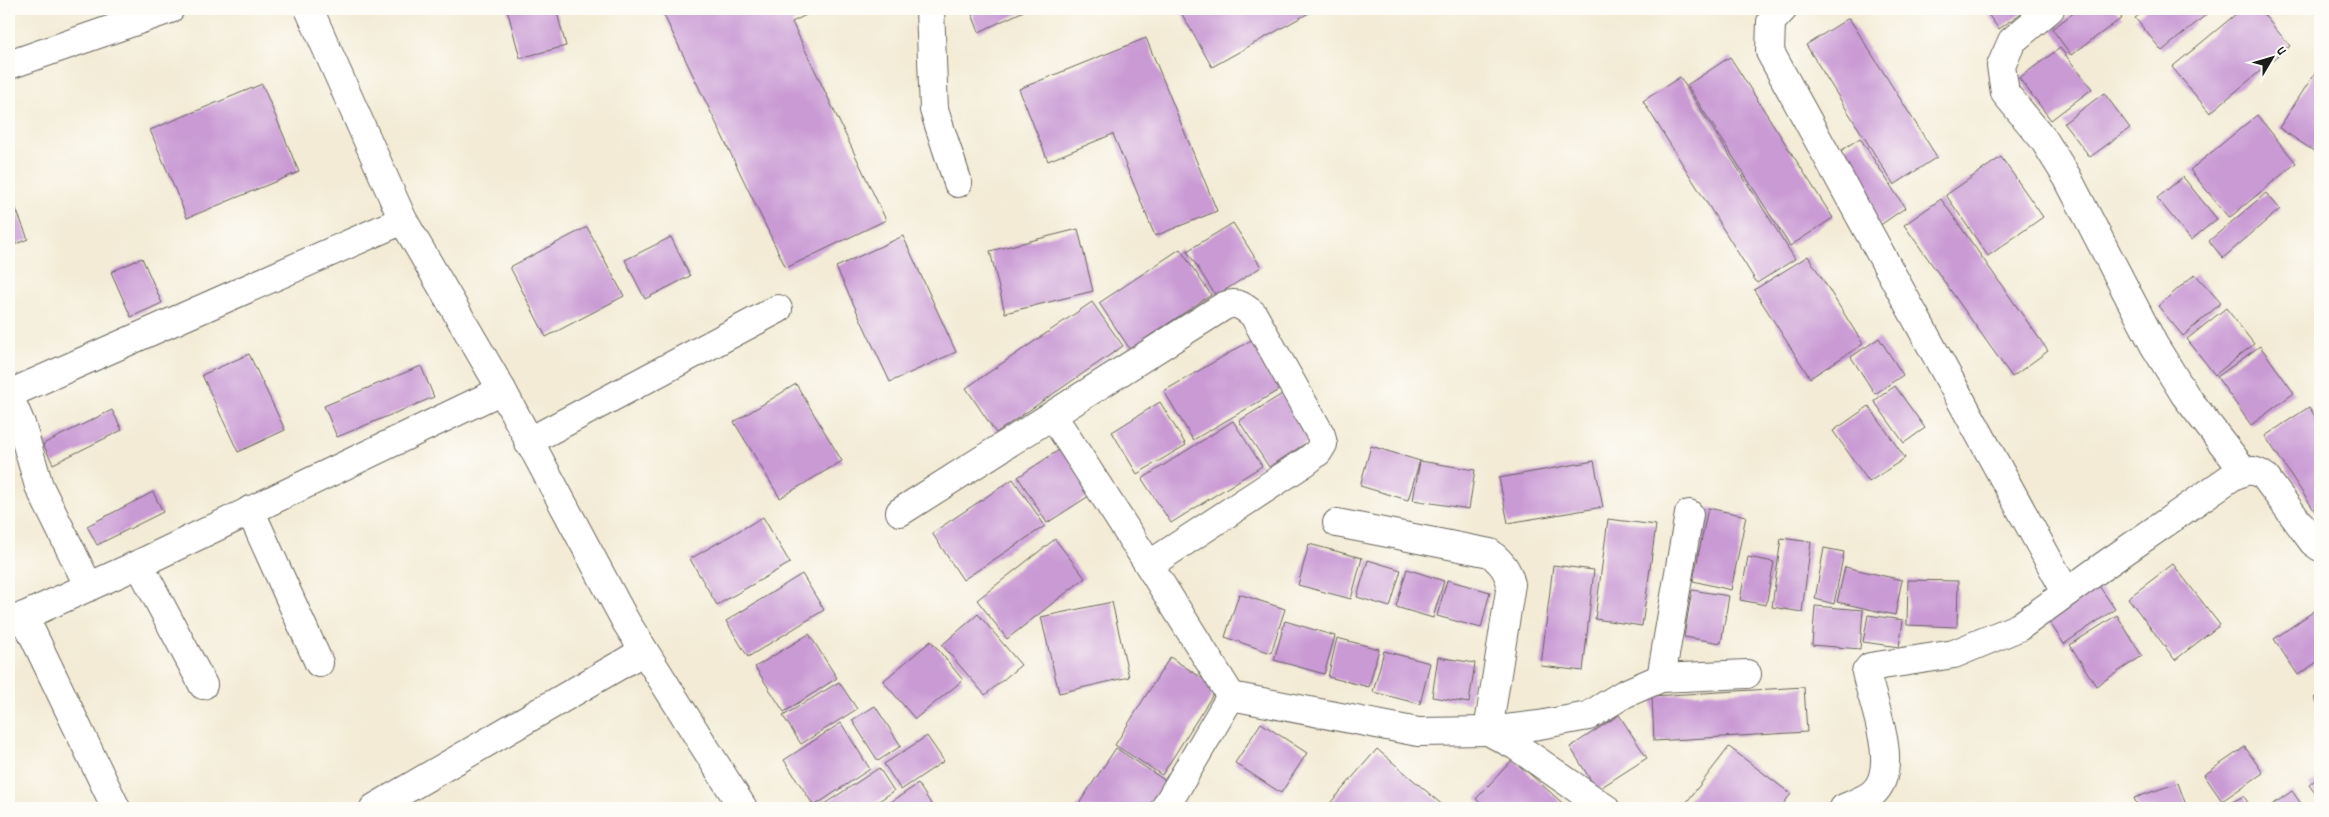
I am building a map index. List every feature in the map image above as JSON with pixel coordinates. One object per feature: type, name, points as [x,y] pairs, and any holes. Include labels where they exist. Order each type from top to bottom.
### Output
[{"type":"street","points":[[9,65],[170,9]]},
{"type":"street","points":[[309,9],[403,220],[502,390],[528,442],[644,651],[743,808]]},
{"type":"street","points":[[930,9],[934,110],[958,183]]},
{"type":"street","points":[[1783,9],[1771,22],[1770,52],[2066,592]]},
{"type":"street","points":[[2050,9],[2012,41],[2001,66],[2005,93],[2044,140],[2067,177],[2154,345],[2185,395],[2244,471]]},
{"type":"street","points":[[89,587],[39,486],[21,424],[9,395],[403,220]]},
{"type":"street","points":[[900,512],[1224,306],[1237,303],[1253,314],[1321,435],[1323,444],[1318,452],[1307,461],[1149,565]]},
{"type":"street","points":[[528,442],[778,309]]},
{"type":"street","points":[[116,808],[16,619],[139,564],[502,390]]},
{"type":"street","points":[[1052,416],[1231,696],[1418,732],[1488,731],[1539,725],[1588,716],[1624,694],[1661,678],[1747,674]]},
{"type":"street","points":[[1844,808],[1872,793],[1882,780],[1885,766],[1880,720],[1866,672],[1870,667],[1954,654],[2019,627],[2066,592],[2233,476],[2244,471],[2258,472],[2265,477],[2313,542],[2320,547]]},
{"type":"street","points":[[250,510],[319,663]]},
{"type":"street","points":[[1661,678],[1689,514]]},
{"type":"street","points":[[1337,523],[1490,553],[1507,570],[1511,584],[1488,731]]},
{"type":"street","points":[[139,564],[203,685]]},
{"type":"street","points":[[374,808],[644,651]]},
{"type":"street","points":[[1165,808],[1231,696]]},
{"type":"street","points":[[1488,731],[1516,746],[1603,808]]},
{"type":"building","points":[[507,9],[556,9],[566,46],[520,58]]},
{"type":"building","points":[[661,9],[818,9],[792,22],[886,220],[786,268]]},
{"type":"building","points":[[970,9],[1028,9],[979,32]]},
{"type":"building","points":[[1179,9],[1316,9],[1212,67]]},
{"type":"building","points":[[1984,9],[2027,9],[1999,29]]},
{"type":"building","points":[[2079,9],[2115,9],[2122,18],[2071,55],[2052,29]]},
{"type":"building","points":[[2147,9],[2213,9],[2162,51],[2135,18]]},
{"type":"building","points":[[2242,9],[2259,9],[2290,46],[2210,113],[2172,67]]},
{"type":"building","points":[[1849,18],[1937,157],[1894,185],[1806,45]]},
{"type":"building","points":[[1146,38],[1217,211],[1155,236],[1113,134],[1048,161],[1019,89]]},
{"type":"building","points":[[2060,48],[2092,89],[2051,120],[2019,78]]},
{"type":"building","points":[[1730,57],[1833,218],[1790,246],[1687,85]]},
{"type":"building","points":[[2320,65],[2320,155],[2279,128]]},
{"type":"building","points":[[1680,77],[1795,259],[1757,283],[1643,101]]},
{"type":"building","points":[[262,84],[299,172],[187,218],[150,130]]},
{"type":"building","points":[[2104,93],[2130,128],[2090,157],[2064,123]]},
{"type":"building","points":[[2257,115],[2296,163],[2229,218],[2190,170]]},
{"type":"building","points":[[1860,138],[1905,208],[1879,226],[1833,156]]},
{"type":"building","points":[[2001,157],[2043,217],[1988,256],[1946,195]]},
{"type":"building","points":[[2183,177],[2217,219],[2191,240],[2157,198]]},
{"type":"building","points":[[9,191],[28,239],[9,247]]},
{"type":"building","points":[[2266,193],[2280,209],[2223,258],[2209,241]]},
{"type":"building","points":[[1941,199],[2048,351],[2012,377],[1904,225]]},
{"type":"building","points":[[1233,223],[1261,267],[1216,296],[1187,251]]},
{"type":"building","points":[[587,227],[624,296],[546,337],[510,267]]},
{"type":"building","points":[[1078,229],[1093,291],[1005,313],[990,251]]},
{"type":"building","points":[[903,236],[956,352],[890,382],[836,267]]},
{"type":"building","points":[[671,237],[690,276],[645,299],[625,260]]},
{"type":"building","points":[[1180,249],[1211,295],[1130,349],[1099,303]]},
{"type":"building","points":[[1808,256],[1863,344],[1810,378],[1754,290]]},
{"type":"building","points":[[142,258],[162,303],[131,317],[111,272]]},
{"type":"building","points":[[2195,274],[2221,303],[2183,336],[2158,306]]},
{"type":"building","points":[[1092,302],[1123,346],[996,433],[966,388]]},
{"type":"building","points":[[2226,308],[2254,344],[2215,375],[2187,339]]},
{"type":"building","points":[[1255,338],[1284,387],[1193,440],[1164,391]]},
{"type":"building","points":[[1879,338],[1903,375],[1875,394],[1851,357]]},
{"type":"building","points":[[2260,346],[2294,393],[2251,425],[2217,377]]},
{"type":"building","points":[[249,354],[285,430],[238,452],[202,375]]},
{"type":"building","points":[[421,366],[434,397],[337,437],[324,406]]},
{"type":"building","points":[[796,384],[842,461],[780,498],[734,422]]},
{"type":"building","points":[[1895,386],[1925,428],[1904,443],[1874,401]]},
{"type":"building","points":[[1282,394],[1311,440],[1269,467],[1239,421]]},
{"type":"building","points":[[1160,402],[1186,445],[1137,474],[1112,432]]},
{"type":"building","points":[[1869,406],[1905,458],[1869,482],[1833,431]]},
{"type":"building","points":[[2309,407],[2320,424],[2320,519],[2265,436]]},
{"type":"building","points":[[112,410],[122,430],[53,464],[43,444]]},
{"type":"building","points":[[1233,421],[1262,466],[1171,523],[1142,479]]},
{"type":"building","points":[[1371,446],[1420,461],[1408,500],[1360,486]]},
{"type":"building","points":[[1062,448],[1092,494],[1047,523],[1018,477]]},
{"type":"building","points":[[1420,461],[1475,470],[1469,509],[1413,500]]},
{"type":"building","points":[[1594,461],[1603,507],[1508,523],[1499,478]]},
{"type":"building","points":[[1013,479],[1045,526],[963,580],[932,533]]},
{"type":"building","points":[[153,492],[163,512],[97,545],[87,526]]},
{"type":"building","points":[[1708,508],[1746,516],[1731,590],[1693,581]]},
{"type":"building","points":[[763,517],[790,563],[717,605],[690,559]]},
{"type":"building","points":[[1608,519],[1656,525],[1642,626],[1595,619]]},
{"type":"building","points":[[1781,538],[1811,542],[1802,612],[1772,607]]},
{"type":"building","points":[[1055,539],[1085,578],[1007,639],[977,600]]},
{"type":"building","points":[[1309,544],[1362,558],[1351,599],[1298,585]]},
{"type":"building","points":[[1824,548],[1844,552],[1834,604],[1815,599]]},
{"type":"building","points":[[1748,557],[1774,562],[1766,605],[1740,600]]},
{"type":"building","points":[[1368,560],[1401,570],[1390,607],[1357,597]]},
{"type":"building","points":[[2173,564],[2220,625],[2175,660],[2128,598]]},
{"type":"building","points":[[1553,565],[1594,570],[1583,671],[1541,666]]},
{"type":"building","points":[[1845,567],[1902,580],[1895,615],[1837,602]]},
{"type":"building","points":[[1407,569],[1444,581],[1433,618],[1396,607]]},
{"type":"building","points":[[802,574],[824,610],[748,657],[726,621]]},
{"type":"building","points":[[1447,580],[1490,592],[1481,628],[1437,616]]},
{"type":"building","points":[[1908,580],[1958,581],[1957,627],[1907,625]]},
{"type":"building","points":[[2099,586],[2115,609],[2064,644],[2048,620]]},
{"type":"building","points":[[1692,590],[1729,596],[1721,643],[1684,637]]},
{"type":"building","points":[[1239,594],[1285,609],[1271,653],[1225,637]]},
{"type":"building","points":[[1112,602],[1129,677],[1059,693],[1041,617]]},
{"type":"building","points":[[1815,606],[1863,610],[1860,649],[1812,645]]},
{"type":"building","points":[[2320,607],[2320,660],[2298,675],[2274,639]]},
{"type":"building","points":[[978,614],[1021,665],[985,695],[942,645]]},
{"type":"building","points":[[1868,615],[1903,620],[1899,647],[1863,642]]},
{"type":"building","points":[[2117,615],[2142,656],[2096,686],[2070,645]]},
{"type":"building","points":[[1285,621],[1335,636],[1324,674],[1274,660]]},
{"type":"building","points":[[809,634],[837,678],[784,712],[755,667]]},
{"type":"building","points":[[1337,638],[1379,649],[1369,687],[1328,677]]},
{"type":"building","points":[[931,641],[963,680],[915,719],[883,681]]},
{"type":"building","points":[[1384,651],[1430,663],[1420,704],[1373,692]]},
{"type":"building","points":[[1170,657],[1217,688],[1162,775],[1115,745]]},
{"type":"building","points":[[1438,657],[1475,663],[1469,703],[1432,697]]},
{"type":"building","points":[[839,682],[857,709],[801,744],[783,716]]},
{"type":"building","points":[[1804,687],[1807,732],[1654,741],[1652,696]]},
{"type":"building","points":[[2320,693],[2320,707],[2314,698]]},
{"type":"building","points":[[875,706],[901,746],[878,761],[852,720]]},
{"type":"building","points":[[1619,715],[1647,758],[1597,790],[1570,747]]},
{"type":"building","points":[[841,723],[870,769],[814,806],[784,760]]},
{"type":"building","points":[[1261,723],[1307,753],[1281,793],[1235,763]]},
{"type":"building","points":[[927,736],[944,761],[901,790],[884,764]]},
{"type":"building","points":[[1729,747],[1791,794],[1780,808],[1683,807]]},
{"type":"building","points":[[2245,747],[2263,773],[2222,801],[2204,775]]},
{"type":"building","points":[[1116,748],[1166,781],[1148,808],[1076,808]]},
{"type":"building","points":[[1377,749],[1446,808],[1326,808]]},
{"type":"building","points":[[1513,759],[1568,808],[1486,808],[1476,799]]},
{"type":"building","points":[[879,768],[894,791],[868,808],[818,808]]},
{"type":"building","points":[[2320,776],[2320,800],[2309,785]]},
{"type":"building","points":[[2178,783],[2187,808],[2138,808],[2134,798]]},
{"type":"building","points":[[918,784],[934,808],[882,808]]},
{"type":"building","points":[[2292,791],[2304,808],[2268,808]]},
{"type":"building","points":[[2244,796],[2251,808],[2220,808]]}]
